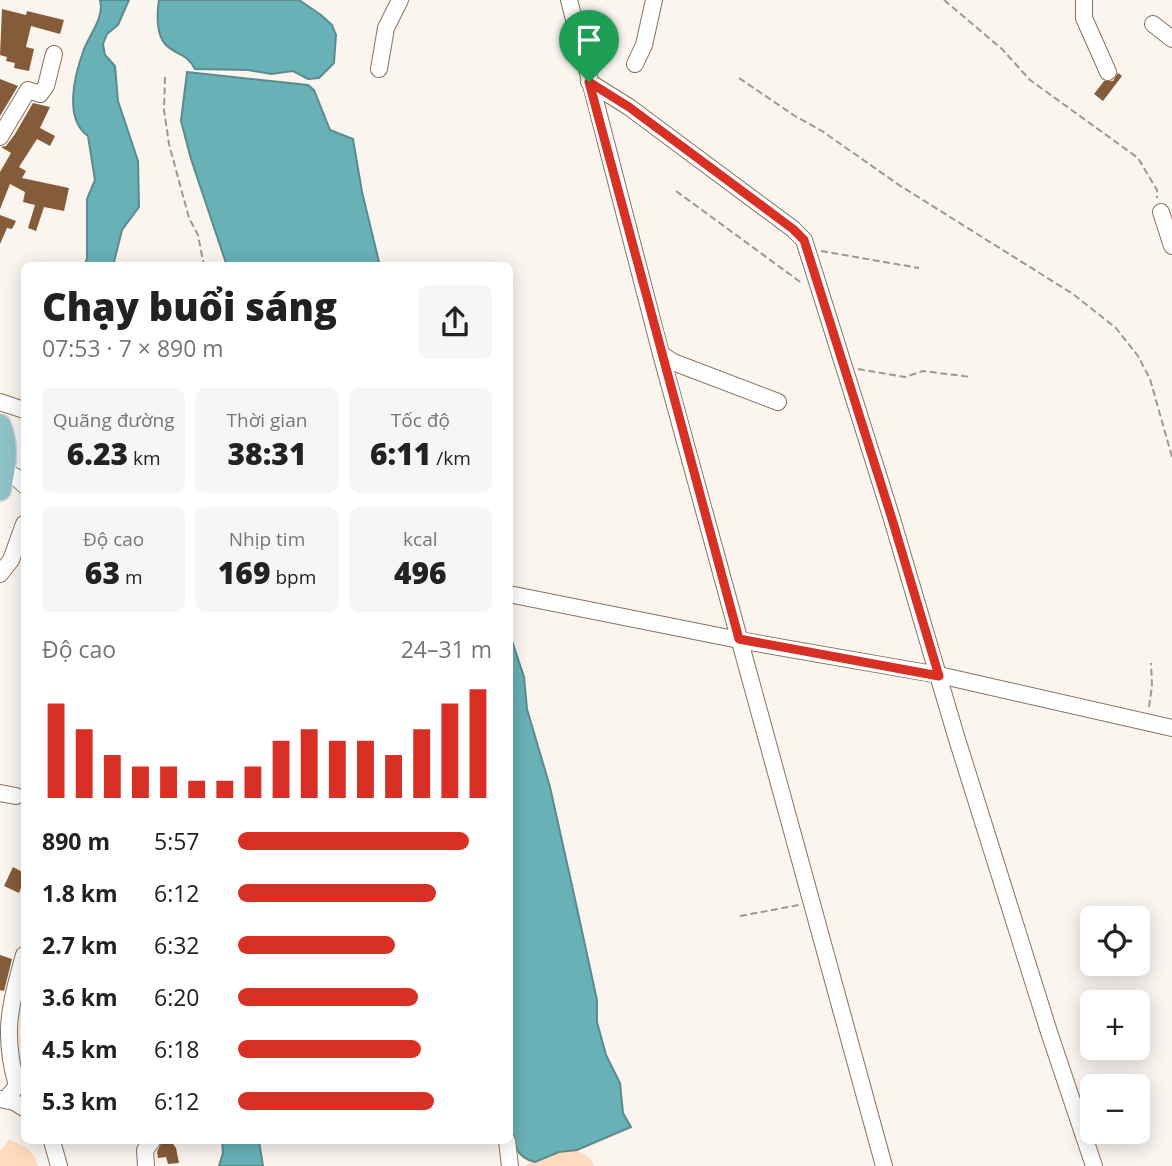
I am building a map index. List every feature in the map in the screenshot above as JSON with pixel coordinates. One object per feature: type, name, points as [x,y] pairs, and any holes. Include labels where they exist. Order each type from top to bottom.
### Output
[{"type":"main road","points":[[0,425],[6,438],[2,480]]},
{"type":"street","points":[[379,69],[386,29],[400,0]]},
{"type":"street","points":[[569,0],[661,354],[884,1166]]},
{"type":"street","points":[[635,64],[644,44],[654,0]]},
{"type":"street","points":[[1084,0],[1084,18],[1108,72]]},
{"type":"street","points":[[1153,24],[1172,39]]},
{"type":"street","points":[[0,137],[28,90],[40,94],[46,86],[54,54]]},
{"type":"street","points":[[589,82],[629,107],[793,229],[804,240],[1041,1007],[1094,1166]]},
{"type":"street","points":[[1158,218],[1172,246]]},
{"type":"street","points":[[661,354],[673,362],[778,402]]},
{"type":"street","points":[[0,402],[21,409]]},
{"type":"street","points":[[2,480],[16,477],[21,482]]},
{"type":"street","points":[[0,573],[10,560],[21,532]]},
{"type":"street","points":[[513,595],[939,676],[1172,728]]},
{"type":"street","points":[[21,967],[8,1021],[10,1062],[21,1085],[3,1099],[21,1107]]},
{"type":"street","points":[[53,1144],[59,1166]]},
{"type":"street","points":[[146,1166],[145,1150],[150,1144]]},
{"type":"street","points":[[507,1144],[510,1166]]},
{"type":"path","points":[[944,0],[1002,50],[1030,80],[1138,158],[1157,190],[1158,218]]},
{"type":"path","points":[[165,77],[164,110],[169,144],[189,218],[198,235],[203,262]]},
{"type":"path","points":[[738,78],[822,131],[899,185],[1073,294],[1116,328],[1138,356],[1150,379],[1172,457]]},
{"type":"path","points":[[676,191],[805,285],[818,287]]},
{"type":"path","points":[[806,248],[919,268]]},
{"type":"path","points":[[843,368],[905,377],[923,370],[971,377]]},
{"type":"path","points":[[1146,722],[1152,686],[1151,663]]},
{"type":"path","points":[[740,916],[811,903]]},
{"type":"shaded area","points":[[9,1140],[28,1149],[38,1166],[0,1166],[0,1151]]},
{"type":"shaded area","points":[[576,1150],[590,1158],[594,1166],[526,1166],[542,1156]]},
{"type":"water","points":[[100,0],[129,0],[118,25],[107,34],[103,44],[105,55],[115,66],[118,101],[138,161],[139,207],[122,230],[114,262],[86,262],[87,199],[95,180],[88,136],[76,119],[73,97],[80,62],[101,7]]},
{"type":"water","points":[[159,0],[299,0],[332,25],[336,35],[334,63],[319,78],[308,79],[293,71],[271,74],[248,70],[195,69],[185,57],[165,44],[159,29]]},
{"type":"water","points":[[187,72],[308,85],[314,90],[330,130],[353,139],[362,192],[379,262],[226,262],[181,121]]},
{"type":"water","points":[[513,644],[524,677],[527,709],[550,787],[597,1000],[597,1022],[606,1055],[620,1083],[623,1113],[631,1127],[577,1150],[559,1152],[535,1162],[523,1157],[513,1142]]},
{"type":"water","points":[[222,1144],[259,1144],[263,1166],[219,1166]]},
{"type":"building","points":[[2,9],[26,15],[27,11],[64,20],[60,34],[31,26],[26,47],[34,49],[29,71],[14,68],[15,63],[6,61],[7,57],[0,55]]},
{"type":"building","points":[[1118,73],[1122,76],[1103,101],[1094,94],[1104,81],[1113,81]]},
{"type":"building","points":[[0,79],[18,86],[0,116]]},
{"type":"building","points":[[33,103],[50,107],[40,128],[55,136],[50,146],[37,139],[19,167],[26,171],[22,178],[69,188],[64,211],[44,207],[36,231],[28,228],[35,205],[23,202],[25,192],[10,184],[0,209],[0,172],[11,153],[1,147],[6,146],[15,134]]},
{"type":"building","points":[[0,215],[16,221],[12,229],[7,228],[0,244]]},
{"type":"building","points":[[13,867],[21,871],[19,893],[4,886]]},
{"type":"building","points":[[0,955],[12,959],[4,991],[0,990]]},
{"type":"building","points":[[161,1144],[173,1144],[179,1163],[168,1164],[166,1157],[158,1158]]},
{"type":"route","points":[[589,82],[629,107],[793,229],[804,240],[939,676],[739,639],[589,82]]}]
